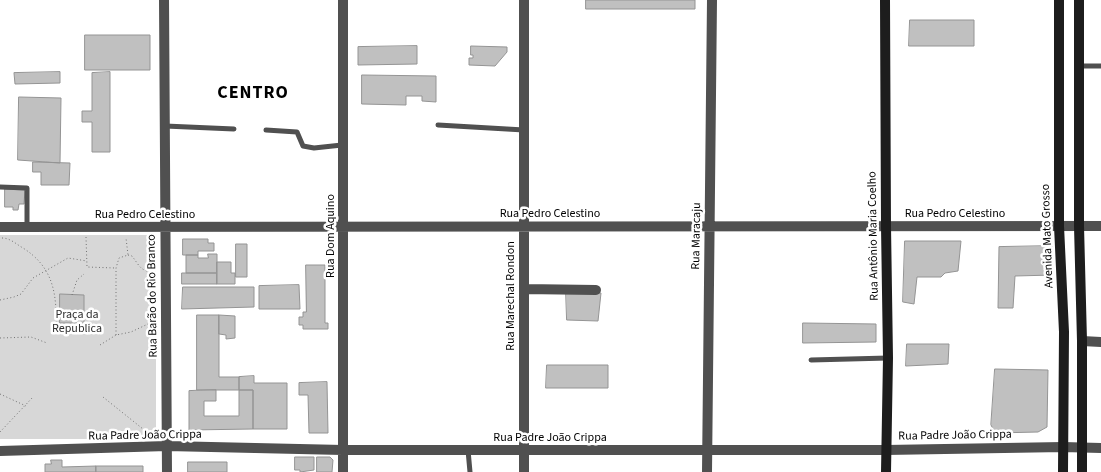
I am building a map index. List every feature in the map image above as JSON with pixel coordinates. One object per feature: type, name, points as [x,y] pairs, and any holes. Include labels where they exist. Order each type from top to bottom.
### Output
[{"type":"main road","name":"Rua Antônio Maria Coelho","points":[[886,0],[888,358],[886,472]]},
{"type":"main road","name":"Avenida Mato Grosso","points":[[1059,0],[1059,226],[1064,332],[1063,472]]},
{"type":"main road","points":[[1079,0],[1078,226],[1082,341],[1082,472]]},
{"type":"main road","points":[[1064,332],[1074,340],[1082,341]]},
{"type":"street","name":"Rua Barão do Rio Branco","points":[[164,0],[167,472]]},
{"type":"street","name":"Rua Dom Aquino","points":[[343,472],[342,145],[344,0]]},
{"type":"street","name":"Rua Marechal Rondon","points":[[524,0],[524,472]]},
{"type":"street","name":"Rua Maracaju","points":[[707,472],[712,0]]},
{"type":"street","name":"Rua Pedro Celestino","points":[[1,233],[27,228],[1101,226]]},
{"type":"street","points":[[524,289],[596,290]]},
{"type":"street","points":[[1082,341],[1101,342]]},
{"type":"street","name":"Rua Padre João Crippa","points":[[0,451],[167,446],[343,450],[1101,448]]},
{"type":"lane","points":[[1078,66],[1101,66]]},
{"type":"lane","points":[[438,125],[524,130]]},
{"type":"lane","points":[[165,126],[234,129]]},
{"type":"lane","points":[[266,130],[297,132],[303,146],[310,148],[342,145]]},
{"type":"lane","points":[[0,187],[26,188],[27,228]]},
{"type":"lane","points":[[811,360],[888,358]]},
{"type":"lane","points":[[468,450],[470,472]]},
{"type":"path","points":[[1,233],[35,256],[46,270],[53,285],[56,327]]},
{"type":"path","points":[[86,235],[87,267],[116,268]]},
{"type":"path","points":[[126,236],[128,255]]},
{"type":"path","points":[[116,335],[116,268],[119,258],[128,255],[132,256],[141,269],[155,274]]},
{"type":"path","points":[[0,300],[20,294],[33,278],[68,258],[87,261]]},
{"type":"path","points":[[72,295],[77,280],[84,274]]},
{"type":"path","points":[[100,345],[116,335],[131,332],[148,324],[155,324]]},
{"type":"path","points":[[0,338],[31,337],[47,343]]},
{"type":"path","points":[[0,394],[26,406]]},
{"type":"path","points":[[0,432],[33,397]]},
{"type":"path","points":[[104,397],[156,439]]},
{"type":"green space","name":"Praça da Republica","points":[[0,235],[156,235],[156,439],[0,439]]},
{"type":"building","points":[[586,0],[695,0],[695,9],[586,9]]},
{"type":"building","points":[[910,20],[974,20],[974,46],[909,46]]},
{"type":"building","points":[[85,35],[150,35],[150,70],[85,70]]},
{"type":"building","points":[[417,46],[417,64],[358,65],[358,47]]},
{"type":"building","points":[[471,46],[507,47],[507,52],[495,66],[469,65],[469,58],[473,58]]},
{"type":"building","points":[[60,72],[60,83],[15,84],[14,73]]},
{"type":"building","points":[[110,72],[110,152],[92,152],[92,122],[82,122],[82,111],[92,111],[92,73]]},
{"type":"building","points":[[362,75],[436,76],[436,102],[422,101],[422,96],[406,96],[406,105],[362,104]]},
{"type":"building","points":[[19,97],[61,98],[60,163],[18,160]]},
{"type":"building","points":[[33,162],[70,163],[69,185],[41,185],[41,172],[33,172]]},
{"type":"building","points":[[5,189],[25,190],[24,204],[19,204],[18,210],[13,210],[13,207],[5,207]]},
{"type":"building","points":[[183,239],[208,239],[208,243],[214,243],[214,251],[198,251],[198,255],[183,255]]},
{"type":"building","points":[[905,241],[961,241],[958,271],[945,273],[941,277],[917,277],[914,304],[903,302]]},
{"type":"building","points":[[236,244],[247,244],[247,277],[236,277]]},
{"type":"building","points":[[1052,246],[1053,275],[1015,276],[1013,308],[998,308],[999,247]]},
{"type":"building","points":[[208,254],[217,254],[217,273],[186,273],[186,255],[198,255],[198,258],[208,258]]},
{"type":"building","points":[[217,262],[231,262],[231,273],[235,273],[235,284],[217,284]]},
{"type":"building","points":[[306,265],[325,265],[325,323],[328,323],[328,329],[303,329],[303,325],[299,325],[299,317],[303,317],[303,312],[306,312]]},
{"type":"building","points":[[182,273],[217,273],[217,284],[182,284]]},
{"type":"building","points":[[299,285],[300,309],[259,309],[259,286]]},
{"type":"building","points":[[183,287],[254,287],[254,307],[182,309]]},
{"type":"building","points":[[566,291],[601,293],[598,321],[567,320]]},
{"type":"building","points":[[60,294],[84,295],[84,323],[60,323]]},
{"type":"building","points":[[197,315],[219,315],[219,377],[239,377],[239,390],[197,390]]},
{"type":"building","points":[[219,315],[235,316],[235,338],[226,339],[226,335],[219,334]]},
{"type":"building","points":[[803,323],[876,324],[876,342],[803,343]]},
{"type":"building","points":[[907,344],[949,344],[948,364],[906,366]]},
{"type":"building","points":[[547,365],[608,365],[608,388],[546,388]]},
{"type":"building","points":[[995,369],[1048,370],[1047,427],[1038,432],[995,433],[991,425]]},
{"type":"building","points":[[254,376],[254,383],[287,383],[287,429],[253,429],[253,390],[239,390],[239,377]]},
{"type":"building","points":[[327,382],[328,433],[309,433],[308,395],[299,395],[299,383]]},
{"type":"building","points":[[216,390],[216,401],[204,401],[204,416],[239,416],[239,390],[253,390],[253,429],[189,430],[189,391]]},
{"type":"building","points":[[295,457],[314,457],[314,470],[300,472],[300,470],[295,470]]},
{"type":"building","points":[[317,457],[330,457],[333,460],[332,472],[317,472]]},
{"type":"building","points":[[51,460],[62,460],[62,467],[96,466],[96,472],[45,472],[45,464],[51,464]]},
{"type":"building","points":[[188,462],[227,462],[227,472],[188,472]]},
{"type":"building","points":[[96,466],[143,466],[143,472],[96,472]]},
{"type":"district","name":"CENTRO","points":[[253,94]]}]
